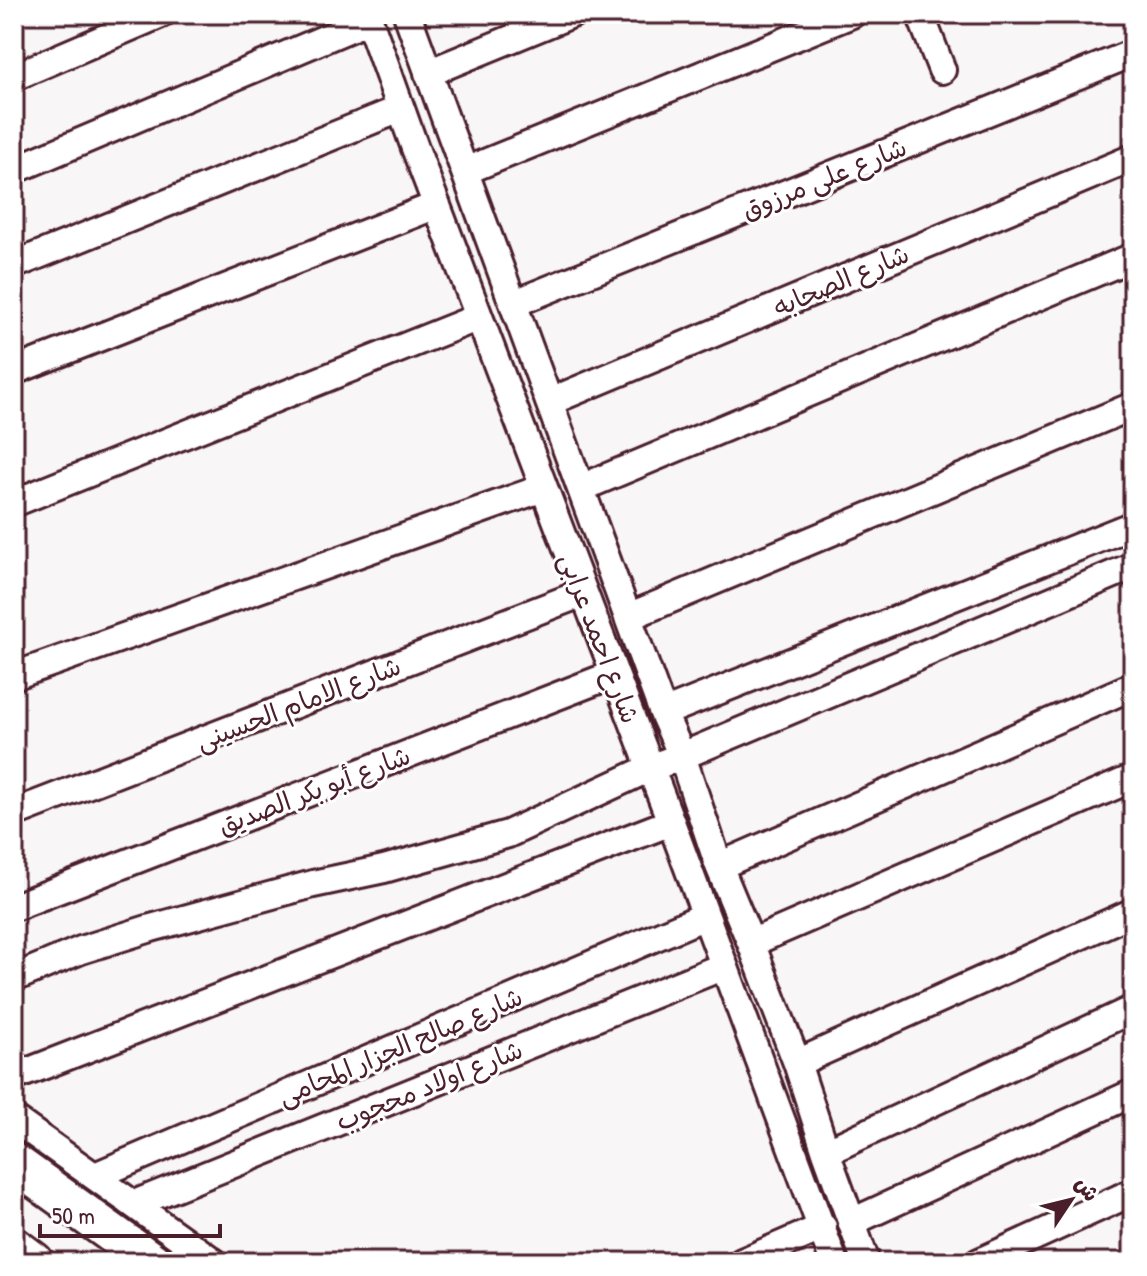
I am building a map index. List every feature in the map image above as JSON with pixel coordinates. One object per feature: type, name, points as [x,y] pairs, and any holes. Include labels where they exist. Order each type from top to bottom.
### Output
[{"type":"highway","points":[[14,1163],[152,1262]]},
{"type":"highway","points":[[14,1247],[34,1262]]},
{"type":"street","points":[[14,77],[161,14]]},
{"type":"street","name":"شارع احمد عرابى","points":[[407,14],[663,713],[682,756],[719,866],[797,1063],[866,1262]]},
{"type":"street","points":[[428,73],[572,14]]},
{"type":"street","points":[[920,14],[942,70]]},
{"type":"street","points":[[14,170],[368,17]]},
{"type":"street","name":"شارع احمد عرابى","points":[[368,17],[834,1262]]},
{"type":"street","points":[[465,171],[838,17]]},
{"type":"street","name":"شارع على مرزوق","points":[[515,303],[1133,53]]},
{"type":"street","points":[[14,265],[400,109]]},
{"type":"street","points":[[415,148],[450,133]]},
{"type":"street","name":"شارع الصحابه","points":[[549,402],[1133,158]]},
{"type":"street","points":[[14,371],[437,205]]},
{"type":"street","points":[[581,488],[1133,257]]},
{"type":"street","points":[[14,503],[479,317]]},
{"type":"street","points":[[628,617],[1133,406]]},
{"type":"street","points":[[14,676],[543,488]]},
{"type":"street","points":[[663,713],[1133,525]]},
{"type":"street","points":[[14,978],[81,950],[151,928],[508,834],[650,768],[1133,566]]},
{"type":"street","name":"شارع الامام الحسينى","points":[[14,813],[583,593]]},
{"type":"street","name":"شارع أبو بكر الصديق","points":[[14,907],[614,674]]},
{"type":"street","points":[[719,866],[1133,686]]},
{"type":"street","points":[[751,943],[1133,778]]},
{"type":"street","points":[[14,1077],[671,822]]},
{"type":"street","points":[[797,1063],[1133,912]]},
{"type":"street","name":"شارع صالح الجزار المحامى","points":[[95,1176],[705,916]]},
{"type":"street","name":"شارع اولاد محجوب","points":[[134,1204],[724,966]]},
{"type":"street","points":[[826,1152],[1133,1009]]},
{"type":"street","points":[[852,1222],[1133,1093]]},
{"type":"street","points":[[14,1119],[214,1262]]},
{"type":"street","points":[[979,1262],[1133,1192]]},
{"type":"street","points":[[742,1262],[823,1227]]}]
